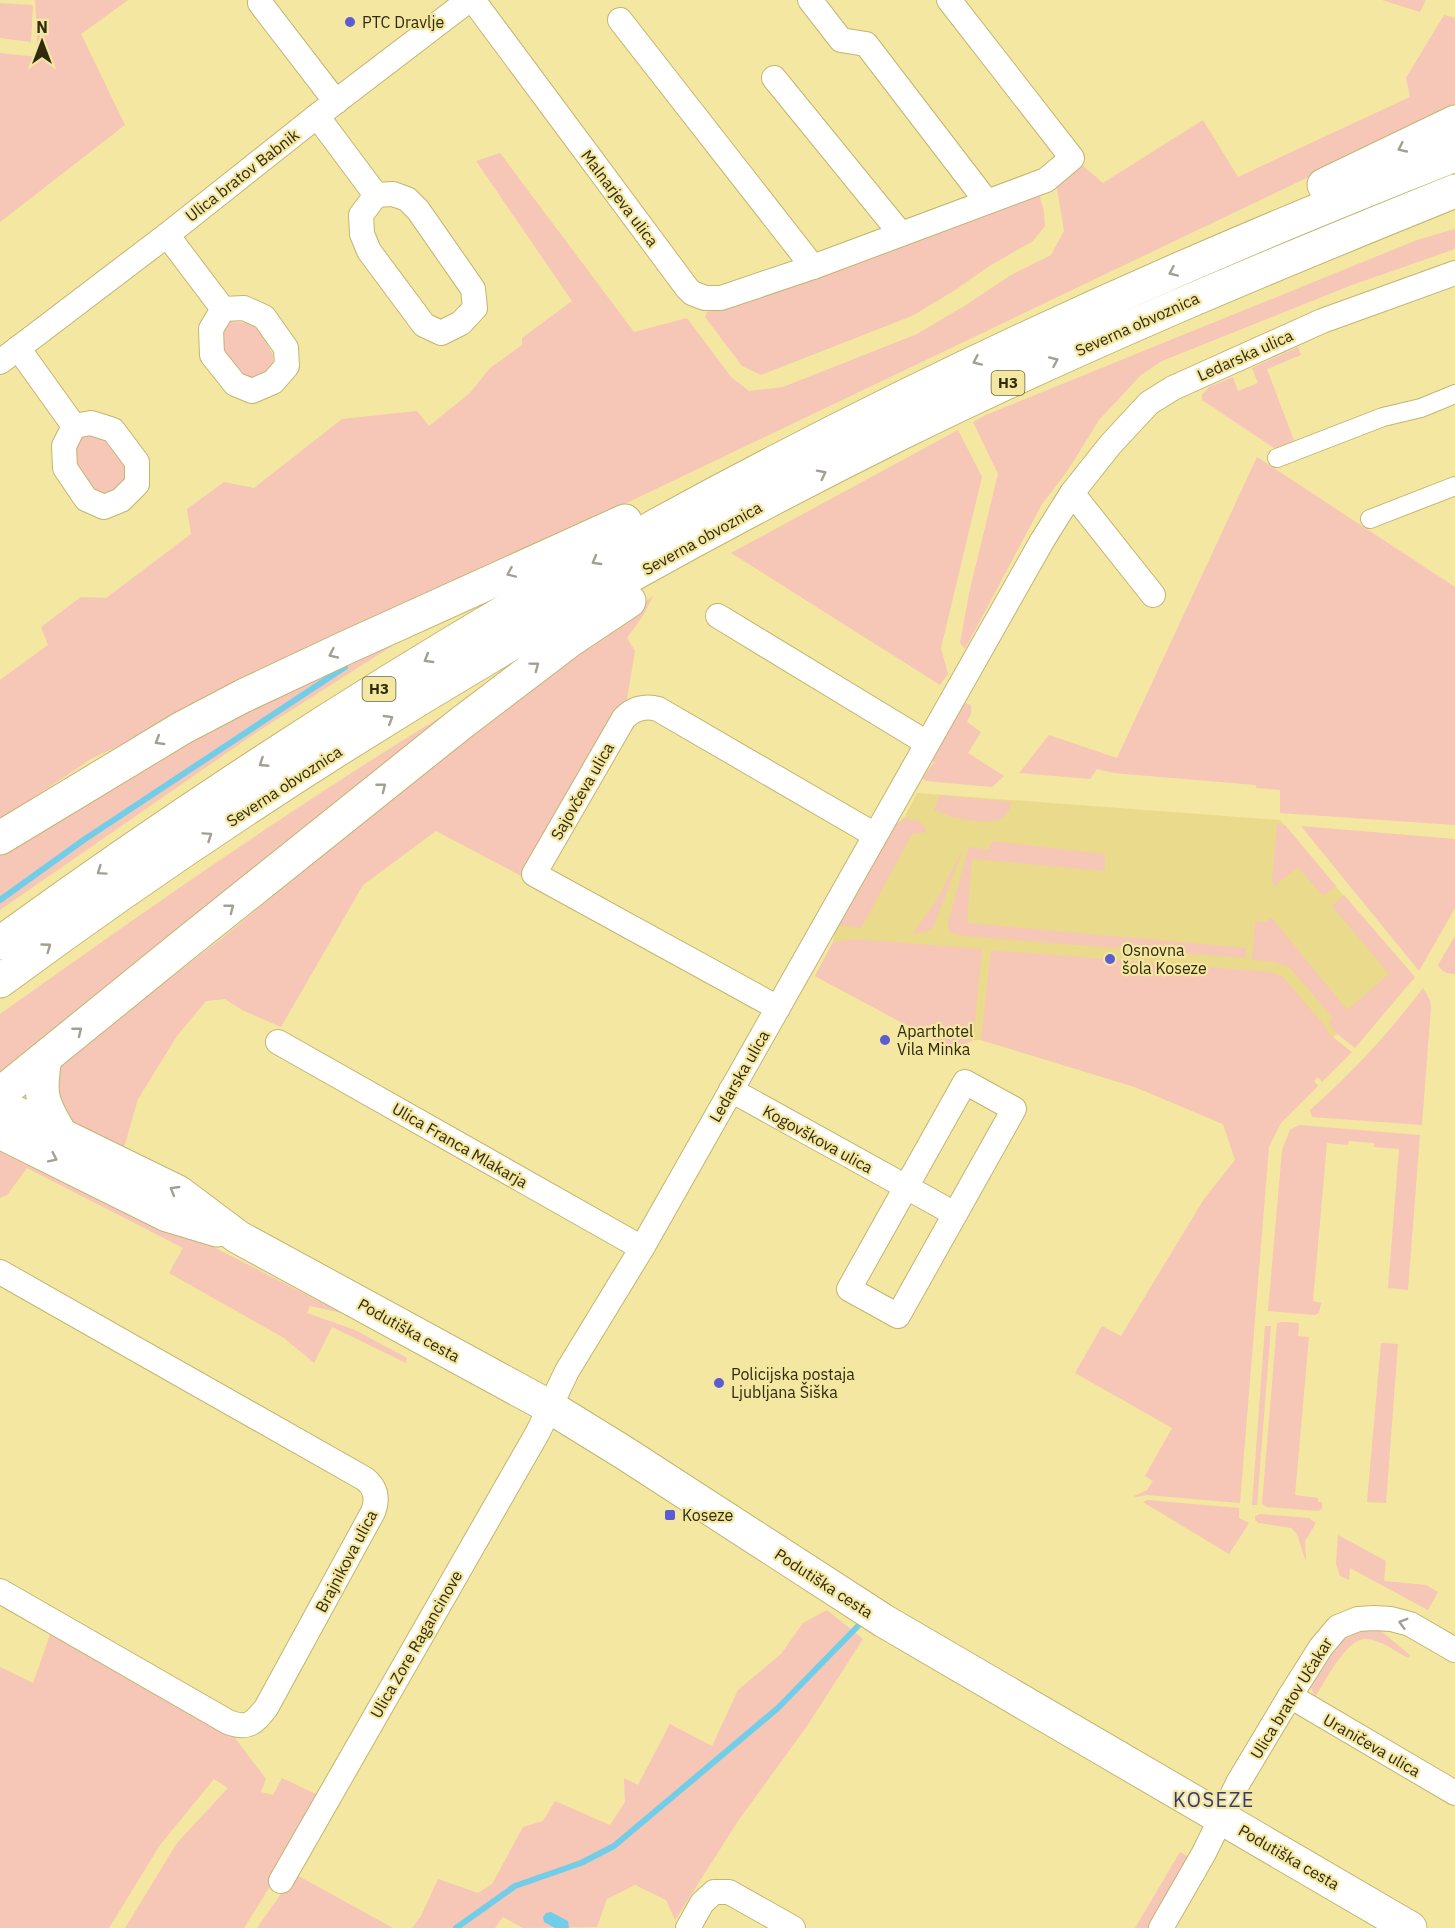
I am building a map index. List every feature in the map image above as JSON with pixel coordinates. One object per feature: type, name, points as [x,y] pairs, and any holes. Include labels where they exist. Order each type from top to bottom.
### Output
[{"type":"main road","points":[[1227,248],[1262,219],[1298,197],[1455,122]]},
{"type":"main road","name":"Severna obvoznica","points":[[0,943],[124,855],[412,668],[625,544],[776,461],[963,368],[1227,248],[1332,203],[1455,155]]},
{"type":"main road","name":"Severna obvoznica","points":[[0,981],[111,901],[379,725],[572,610],[770,501],[898,435],[999,387],[1251,273],[1455,191]]},
{"type":"main road","points":[[1251,273],[1366,242],[1455,211]]},
{"type":"main road","points":[[0,838],[182,728],[243,696],[609,529],[714,474],[776,461]]},
{"type":"main road","points":[[0,1094],[175,951],[508,687],[615,610],[728,543],[770,501]]},
{"type":"main road","points":[[45,1058],[41,1095],[60,1133]]},
{"type":"main road","name":"Podutiška cesta","points":[[0,1105],[178,1192],[238,1237],[550,1407],[884,1621],[1410,1928]]},
{"type":"main road","name":"Podutiška cesta","points":[[0,1132],[167,1215],[238,1237]]},
{"type":"street","name":"Ulica bratov Babnik","points":[[74,426],[9,355],[471,0]]},
{"type":"street","name":"Malnarjeva ulica","points":[[471,0],[692,293],[705,298],[721,297],[813,267],[1046,180],[1072,158],[949,0]]},
{"type":"street","points":[[810,0],[841,40],[866,44],[987,202]]},
{"type":"street","points":[[260,3],[327,109],[376,195]]},
{"type":"street","points":[[620,20],[813,267]]},
{"type":"street","points":[[774,78],[901,234]]},
{"type":"street","points":[[393,194],[407,198],[418,210],[473,289],[475,308],[461,323],[441,333],[424,325],[369,252],[362,234],[361,215],[376,195],[393,194]]},
{"type":"street","points":[[167,235],[223,309]]},
{"type":"street","name":"Ledarska ulica","points":[[550,1407],[567,1371],[642,1248],[1042,541],[1072,494],[1136,415],[1159,395],[1322,321],[1455,273]]},
{"type":"street","points":[[1277,458],[1383,417],[1421,408],[1455,394]]},
{"type":"street","points":[[1370,519],[1455,486]]},
{"type":"street","points":[[1072,494],[1153,595]]},
{"type":"street","points":[[718,616],[927,743]]},
{"type":"street","name":"Sajovčeva ulica","points":[[778,1008],[534,874],[624,718],[630,711],[649,706],[658,709],[875,835]]},
{"type":"street","name":"Ulica Franca Mlakarja","points":[[278,1042],[642,1248]]},
{"type":"street","points":[[964,1082],[1014,1109],[898,1316],[849,1289],[906,1187],[964,1082]]},
{"type":"street","name":"Kogovškova ulica","points":[[731,1090],[955,1214]]},
{"type":"street","name":"Brajnikova ulica","points":[[0,1272],[364,1479],[374,1490],[376,1502],[374,1512],[266,1708],[255,1721],[246,1725],[239,1726],[228,1722],[0,1591]]},
{"type":"street","name":"Ulica Zore Ragancinove","points":[[281,1881],[538,1432],[550,1407]]},
{"type":"street","name":"Ulica bratov Učakar","points":[[1161,1928],[1204,1853],[1238,1783],[1331,1633],[1338,1627],[1358,1619],[1374,1618],[1410,1624],[1455,1650]]},
{"type":"street","name":"Uraničeva ulica","points":[[1290,1696],[1455,1793]]},
{"type":"street","points":[[688,1928],[702,1903],[714,1892],[729,1892],[793,1928]]},
{"type":"shaded area","points":[[35,0],[128,0],[81,34],[125,125],[0,222],[0,53],[38,57]]},
{"type":"shaded area","points":[[1382,0],[1426,0],[1420,12]]},
{"type":"shaded area","points":[[0,3],[33,5],[31,42],[0,38]]},
{"type":"shaded area","points":[[1444,15],[1455,18],[1455,107],[91,759],[0,820],[0,680],[48,645],[41,627],[81,597],[106,598],[191,534],[187,509],[224,482],[254,488],[342,419],[417,411],[429,426],[470,393],[490,368],[522,345],[522,338],[572,301],[476,161],[500,153],[634,332],[687,318],[731,377],[749,391],[783,387],[917,334],[1011,275],[1051,255],[1064,231],[1056,183],[1081,164],[1103,183],[1203,120],[1238,177],[1410,97],[1406,78]]},
{"type":"shaded area","points":[[1039,194],[1045,226],[1033,241],[912,316],[761,375],[742,366],[705,317],[707,312],[817,275]]},
{"type":"shaded area","points":[[1455,229],[1455,249],[1352,285],[1162,361],[1141,375],[1099,420],[1068,470],[1042,504],[965,649],[960,643],[970,589],[998,474],[973,422],[1417,240]]},
{"type":"shaded area","points":[[226,321],[256,324],[273,355],[273,368],[258,380],[242,381],[220,354],[218,335]]},
{"type":"shaded area","points":[[1298,347],[1301,355],[1267,369],[1296,446],[1280,452],[1202,400],[1202,395],[1209,387],[1233,377],[1238,391],[1258,383],[1252,368]]},
{"type":"shaded area","points":[[958,430],[982,477],[941,648],[948,674],[940,685],[731,553]]},
{"type":"shaded area","points":[[80,435],[111,437],[128,468],[128,481],[113,494],[97,494],[76,467],[74,453]]},
{"type":"shaded area","points":[[1257,457],[1455,587],[1455,825],[1280,813],[1280,790],[1256,788],[1256,785],[1113,773],[1097,769],[1090,779],[1019,773],[1049,735],[1117,758]]},
{"type":"shaded area","points":[[653,596],[644,614],[627,638],[635,651],[626,705],[525,878],[436,831],[363,885],[281,1027],[242,1010],[225,999],[206,1001],[177,1036],[138,1099],[123,1151],[59,1113],[51,1078],[60,1063],[221,939],[535,680]]},
{"type":"shaded area","points":[[433,620],[257,732],[0,910],[0,853],[189,734]]},
{"type":"shaded area","points":[[962,702],[971,705],[971,714],[967,722],[981,732],[968,753],[1004,776],[992,787],[926,781],[922,778],[934,762],[929,760]]},
{"type":"shaded area","points":[[447,713],[448,717],[0,1074],[0,1014],[220,860]]},
{"type":"shaded area","name":"Osnovna šola Koseze","points":[[917,793],[1280,820],[1411,976],[1223,1124],[1135,1087],[981,1040],[972,1040],[955,1051],[815,976],[833,942],[836,925],[894,827],[904,818]]},
{"type":"shaded area","points":[[940,795],[1012,802],[1002,819],[976,821],[934,810]]},
{"type":"shaded area","points":[[904,818],[920,821],[927,832],[912,834],[861,928],[836,925],[894,827]]},
{"type":"shaded area","points":[[1277,824],[1285,825],[1336,886],[1323,896],[1298,867],[1275,886],[1272,880]]},
{"type":"shaded area","points":[[1301,826],[1455,839],[1455,908],[1419,971]]},
{"type":"shaded area","points":[[992,841],[1105,854],[1105,871],[972,859],[967,923],[1247,948],[1245,958],[963,936],[950,933],[948,923],[969,847],[989,850]]},
{"type":"shaded area","points":[[964,847],[933,928],[925,932],[913,933],[937,900]]},
{"type":"shaded area","points":[[1344,895],[1415,977],[1355,1048],[1335,1032],[1329,1022],[1333,1018],[1289,967],[1274,962],[1252,960],[1255,921],[1266,922],[1271,917],[1347,1010],[1389,974],[1332,906]]},
{"type":"shaded area","points":[[1455,936],[1455,974],[1450,974],[1438,965]]},
{"type":"shaded area","points":[[855,939],[982,949],[973,1040],[955,1051],[815,976],[833,942]]},
{"type":"shaded area","points":[[991,950],[1270,972],[1283,977],[1330,1035],[1352,1052],[1322,1082],[1318,1077],[1314,1081],[1318,1086],[1281,1123],[1269,1147],[1240,1503],[1147,1495],[1134,1496],[1147,1490],[1153,1481],[1145,1476],[1172,1428],[1075,1373],[1102,1326],[1121,1336],[1204,1199],[1235,1160],[1223,1124],[1135,1087],[981,1040]]},
{"type":"shaded area","points":[[1423,988],[1431,1007],[1422,1125],[1312,1117],[1310,1110],[1370,1052]]},
{"type":"shaded area","points":[[1299,1125],[1420,1135],[1408,1290],[1388,1288],[1399,1149],[1374,1147],[1374,1143],[1349,1141],[1348,1145],[1327,1143],[1313,1301],[1321,1303],[1319,1313],[1315,1315],[1268,1311],[1282,1150],[1290,1130]]},
{"type":"shaded area","points":[[0,1143],[128,1203],[342,1313],[310,1306],[307,1313],[355,1330],[407,1358],[406,1363],[332,1327],[314,1363],[284,1338],[169,1273],[183,1248],[27,1168],[7,1195],[0,1198]]},
{"type":"shaded area","points":[[1277,1323],[1299,1323],[1298,1336],[1309,1337],[1295,1495],[1318,1498],[1318,1502],[1322,1502],[1322,1509],[1318,1511],[1266,1507],[1262,1504]]},
{"type":"shaded area","points":[[1265,1326],[1271,1326],[1257,1505],[1252,1505]]},
{"type":"shaded area","points":[[1381,1343],[1398,1344],[1386,1503],[1367,1502]]},
{"type":"shaded area","points":[[1147,1500],[1239,1508],[1239,1518],[1249,1523],[1229,1554],[1143,1502]]},
{"type":"shaded area","points":[[1261,1514],[1309,1518],[1316,1523],[1305,1541],[1306,1562],[1297,1534],[1291,1528],[1259,1523],[1255,1520],[1255,1516]]},
{"type":"shaded area","points":[[1338,1535],[1386,1561],[1384,1581],[1426,1585],[1438,1592],[1428,1610],[1350,1568],[1349,1580],[1340,1576],[1336,1564]]},
{"type":"shaded area","points":[[827,1610],[863,1639],[807,1726],[738,1821],[675,1920],[666,1900],[635,1885],[607,1899],[597,1927],[523,1928],[503,1917],[495,1928],[412,1928],[421,1916],[438,1879],[478,1893],[492,1884],[523,1827],[543,1821],[555,1801],[610,1825],[625,1802],[624,1778],[638,1785],[670,1724],[712,1746],[738,1690],[781,1654],[803,1623]]},
{"type":"shaded area","points":[[1375,1626],[1410,1655],[1408,1658],[1377,1641],[1359,1640],[1344,1653],[1315,1697],[1309,1683],[1340,1635]]},
{"type":"shaded area","points":[[50,1635],[226,1726],[266,1779],[261,1792],[273,1795],[282,1778],[320,1796],[271,1885],[244,1928],[125,1928],[177,1843],[228,1788],[214,1779],[160,1845],[109,1928],[0,1928],[0,1667],[33,1683]]},
{"type":"shaded area","points":[[1180,1852],[1191,1858],[1150,1928],[1135,1928]]},
{"type":"shaded area","points":[[295,1874],[393,1928],[257,1928]]},
{"type":"water","points":[[551,1912],[568,1921],[569,1928],[555,1928],[544,1922],[543,1917],[546,1913]]},
{"type":"waterway","points":[[0,900],[85,839],[345,667]]},
{"type":"waterway","points":[[456,1928],[515,1886],[581,1863],[614,1846],[778,1708],[858,1626]]},
{"type":"place","name":"PTC Dravlje","points":[[350,22]]},
{"type":"place","name":"Osnovna šola Koseze","points":[[1110,959]]},
{"type":"place","name":"Aparthotel Vila Minka","points":[[885,1040]]},
{"type":"place","name":"Policijska postaja Ljubljana Šiška","points":[[719,1383]]},
{"type":"place","name":"Koseze","points":[[670,1515]]},
{"type":"district","name":"KOSEZE","points":[[1214,1800]]}]
